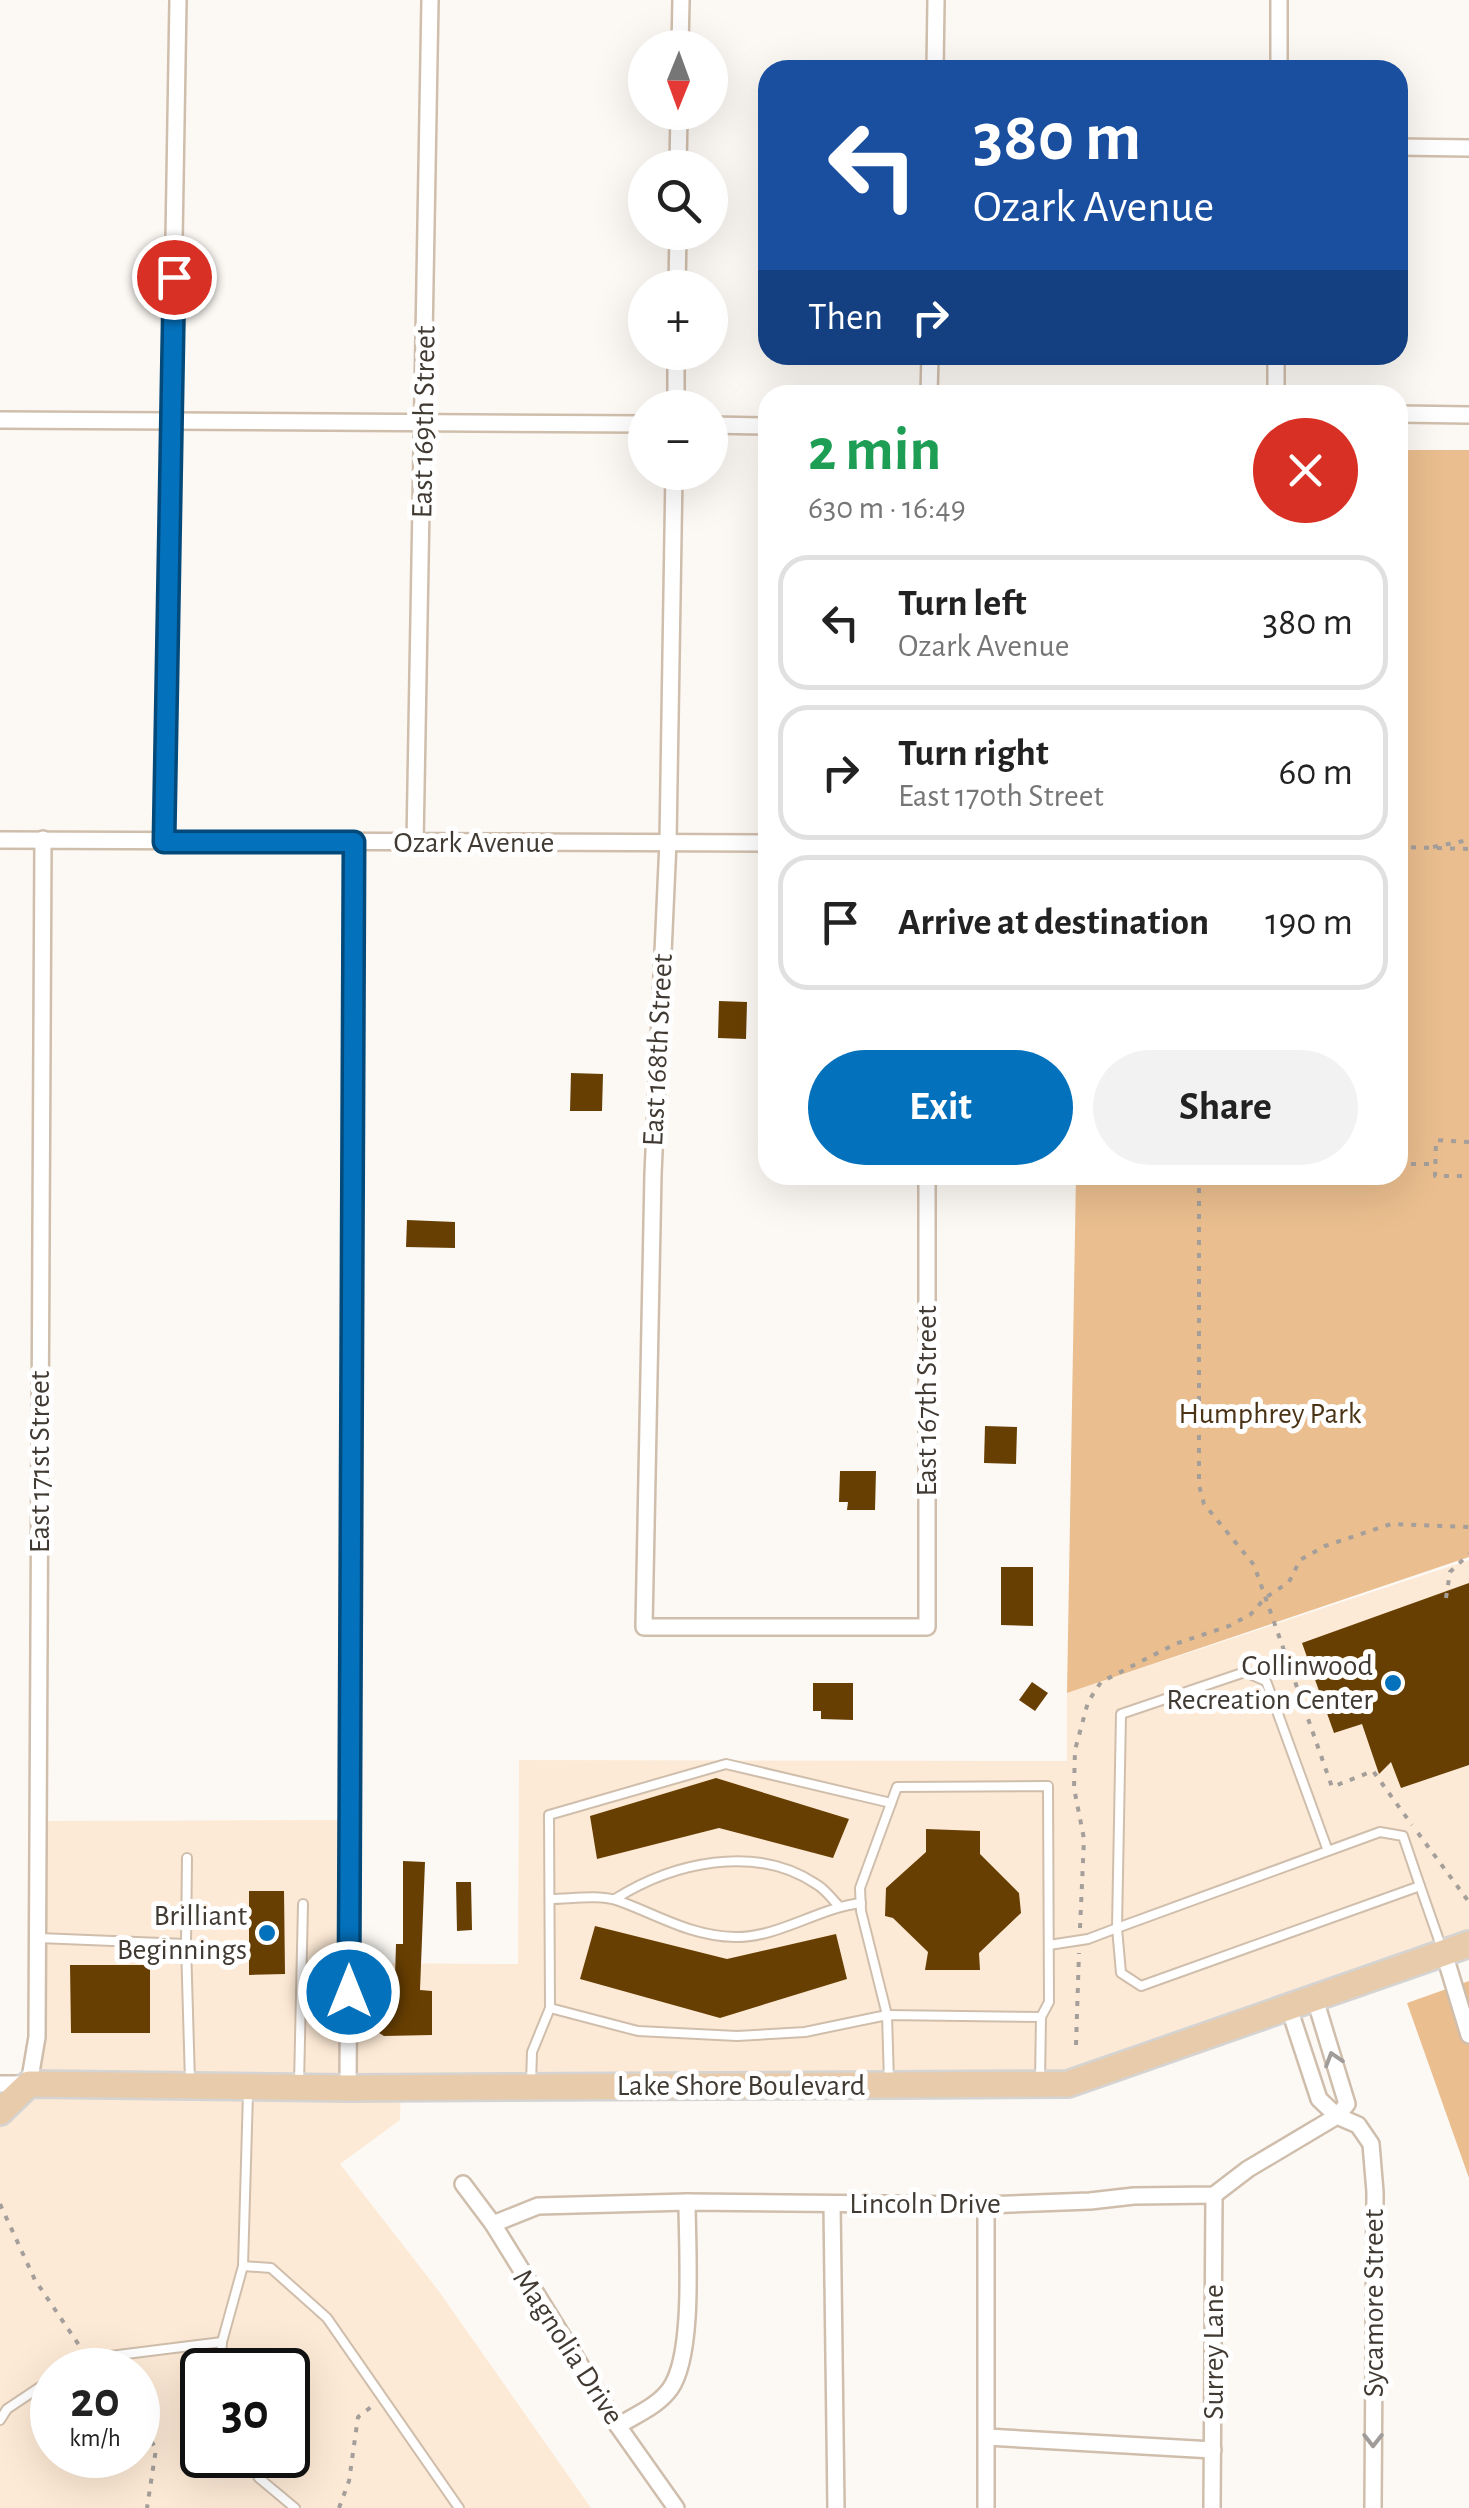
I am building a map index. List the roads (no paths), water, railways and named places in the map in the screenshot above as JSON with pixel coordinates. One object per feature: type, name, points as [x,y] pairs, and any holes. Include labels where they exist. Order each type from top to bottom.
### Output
[{"type":"main road","name":"Lake Shore Boulevard","points":[[29,2084],[348,2088],[1068,2084],[1469,1944]]},
{"type":"main road","points":[[0,2112],[29,2084]]},
{"type":"street","points":[[164,842],[178,0]]},
{"type":"street","name":"East 169th Street","points":[[414,843],[430,0]]},
{"type":"street","points":[[680,0],[680,30]]},
{"type":"street","points":[[934,60],[936,0]]},
{"type":"street","points":[[1279,0],[1279,60]]},
{"type":"street","points":[[1408,147],[1469,148]]},
{"type":"street","points":[[1408,414],[1469,415]]},
{"type":"street","points":[[0,420],[628,424]]},
{"type":"street","points":[[728,425],[758,426]]},
{"type":"street","name":"East 168th Street","points":[[674,490],[668,842],[653,1174],[644,1628],[926,1627]]},
{"type":"street","name":"East 171st Street","points":[[29,2084],[37,2037],[43,839]]},
{"type":"street","name":"Ozark Avenue","points":[[0,840],[758,843]]},
{"type":"street","points":[[348,2088],[354,842]]},
{"type":"street","name":"East 167th Street","points":[[926,1627],[928,1185]]},
{"type":"street","points":[[1444,1953],[1469,2034]]},
{"type":"street","points":[[1214,2195],[1248,2169],[1337,2116],[1347,2104],[1315,1999]]},
{"type":"street","name":"Sycamore Street","points":[[1289,2008],[1318,2099],[1337,2116],[1358,2125],[1371,2144],[1375,2192],[1373,2508]]},
{"type":"street","points":[[0,2084],[29,2084]]},
{"type":"street","name":"Magnolia Drive","points":[[463,2184],[493,2224],[618,2426],[676,2508]]},
{"type":"street","name":"Lincoln Drive","points":[[493,2224],[538,2206],[688,2202],[986,2205],[1214,2195]]},
{"type":"street","name":"Surrey Lane","points":[[1212,2508],[1214,2195]]},
{"type":"street","points":[[618,2426],[660,2400],[672,2388],[679,2369],[686,2329],[688,2202]]},
{"type":"street","points":[[832,2204],[836,2508]]},
{"type":"street","points":[[986,2205],[986,2508]]},
{"type":"street","points":[[987,2437],[1214,2450]]},
{"type":"lane","points":[[1328,1851],[1266,1681],[1244,1672],[1122,1714],[1118,1928],[1121,1972],[1141,1986],[1420,1886]]},
{"type":"lane","points":[[530,2087],[532,2052],[550,2008],[550,1814],[726,1764],[892,1802]]},
{"type":"lane","points":[[889,2085],[887,2014],[860,1888],[897,1788],[1048,1786],[1049,2002],[1041,2017],[1040,2084]]},
{"type":"lane","points":[[1049,1945],[1118,1928],[1380,1832],[1403,1836],[1444,1953]]},
{"type":"lane","points":[[187,1858],[190,2087]]},
{"type":"lane","points":[[615,1900],[643,1881],[717,1860],[745,1860],[816,1884],[839,1906]]},
{"type":"lane","points":[[550,1898],[615,1900],[672,1926],[736,1938],[766,1932],[839,1906],[861,1903]]},
{"type":"lane","points":[[299,2088],[302,1904]]},
{"type":"lane","points":[[38,1938],[186,1944]]},
{"type":"lane","points":[[550,2008],[638,2031],[737,2036],[805,2032],[887,2014],[1041,2017]]},
{"type":"lane","points":[[222,2348],[243,2266],[248,2088]]},
{"type":"lane","points":[[243,2266],[271,2268],[327,2318],[459,2508]]},
{"type":"lane","points":[[160,2350],[222,2342]]},
{"type":"lane","points":[[0,2420],[7,2408],[30,2393]]},
{"type":"lane","points":[[259,2478],[295,2508]]},
{"type":"place","name":"Collinwood Recreation Center","points":[[1393,1683]]},
{"type":"place","name":"Brilliant Beginnings","points":[[267,1933]]},
{"type":"park label","name":"Humphrey Park","points":[[1270,1414]]}]
